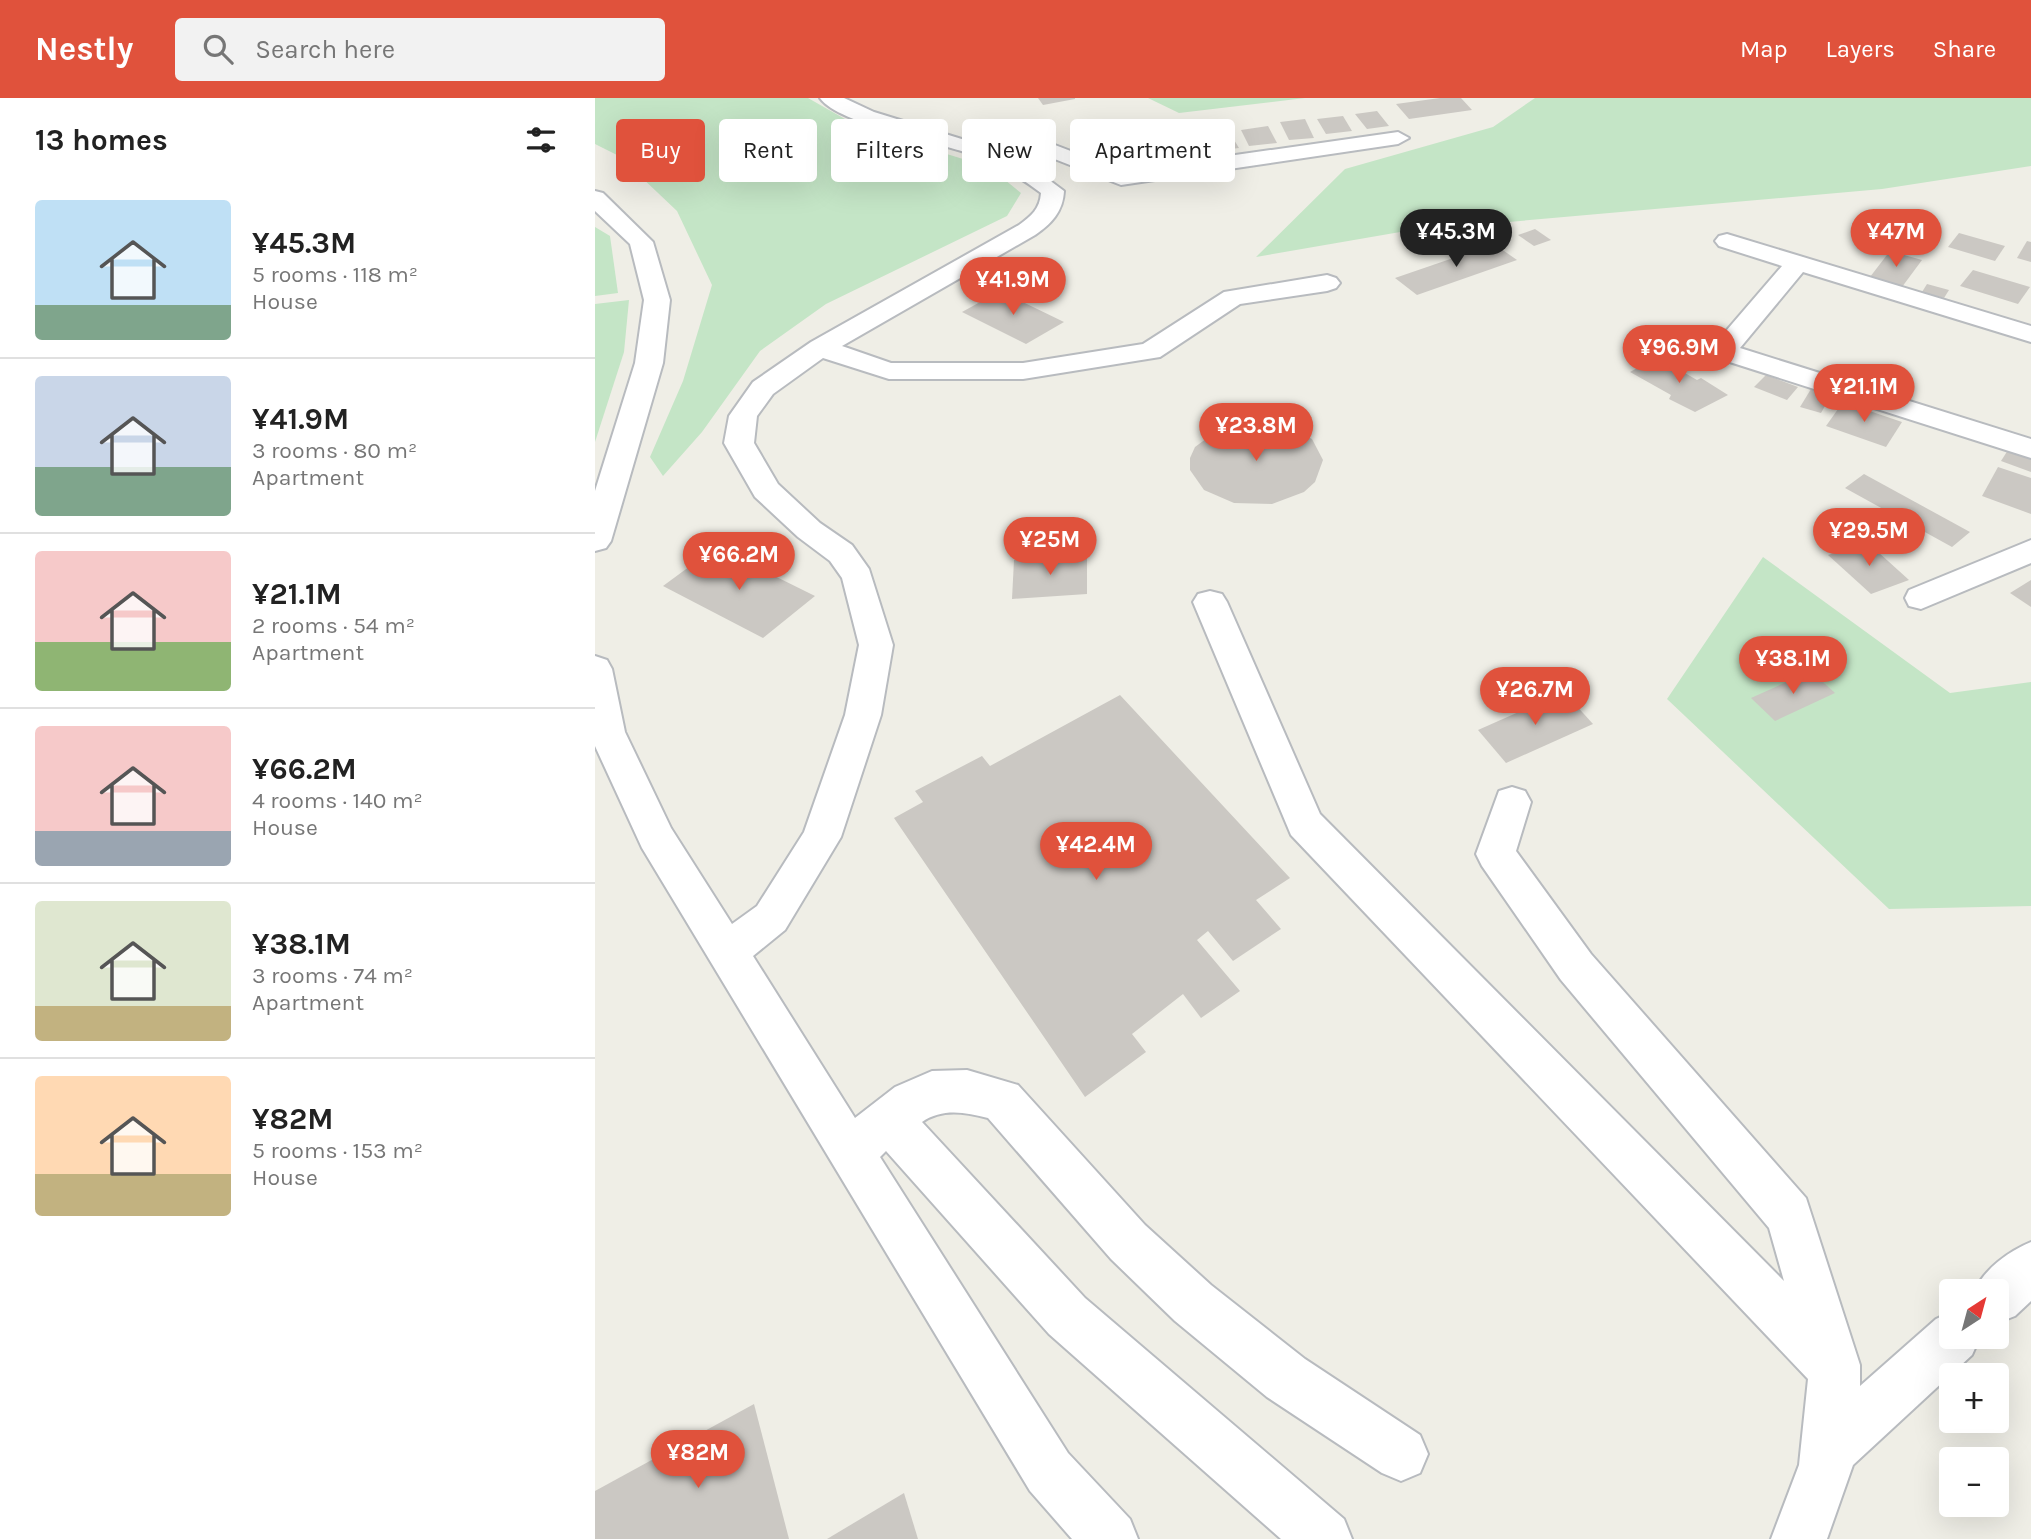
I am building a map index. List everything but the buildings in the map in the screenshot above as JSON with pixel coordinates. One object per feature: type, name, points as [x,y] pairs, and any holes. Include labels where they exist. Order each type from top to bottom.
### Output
[{"type":"street","points":[[830,98],[857,114],[962,144]]},
{"type":"street","points":[[1056,152],[1121,178],[1398,138]]},
{"type":"street","points":[[726,952],[771,918],[822,837],[863,715],[876,645],[858,578],[841,553],[809,530],[766,490],[740,443],[743,416],[763,388],[820,348],[1045,217],[1053,204],[1053,191],[1040,182]]},
{"type":"street","points":[[595,198],[641,242],[657,300],[649,363],[595,541]]},
{"type":"street","points":[[1727,241],[2031,334]]},
{"type":"street","points":[[1797,263],[1724,351],[2031,449]]},
{"type":"street","points":[[820,348],[889,371],[1023,371],[1151,351],[1233,297],[1327,283]]},
{"type":"street","points":[[1921,598],[2031,551]]},
{"type":"street","points":[[1210,602],[1305,824],[1835,1370]]},
{"type":"street","points":[[595,669],[607,732],[656,837],[1049,1472],[1110,1539]]},
{"type":"street","points":[[1512,802],[1496,854],[1576,967],[1789,1215],[1835,1370],[1826,1465],[1799,1539]]},
{"type":"street","points":[[850,1154],[888,1119],[932,1093],[977,1093],[1002,1100],[1128,1242],[1193,1303],[1286,1378],[1358,1423],[1401,1454]]},
{"type":"street","points":[[888,1119],[1067,1316],[1324,1539]]},
{"type":"street","points":[[2009,1287],[2031,1267]]},
{"type":"street","points":[[1827,1452],[1941,1349]]},
{"type":"green space","points":[[595,98],[808,98],[845,119],[831,119],[831,182],[948,182],[948,154],[962,159],[962,182],[1007,182],[1021,193],[1007,216],[826,304],[760,351],[702,432],[663,476],[650,457],[683,381],[712,285],[677,211],[646,182],[705,182],[705,119],[616,119],[616,154],[595,144]]},
{"type":"green space","points":[[1148,98],[1305,98],[1179,113]]},
{"type":"green space","points":[[1535,98],[2031,98],[2031,166],[1882,189],[1406,231],[1256,257],[1345,169],[1493,127]]},
{"type":"green space","points":[[595,227],[610,236],[618,293],[595,296]]},
{"type":"green space","points":[[629,300],[624,352],[595,442],[595,304]]},
{"type":"green space","points":[[1763,557],[1950,693],[2031,682],[2031,906],[1889,909],[1667,699]]}]
